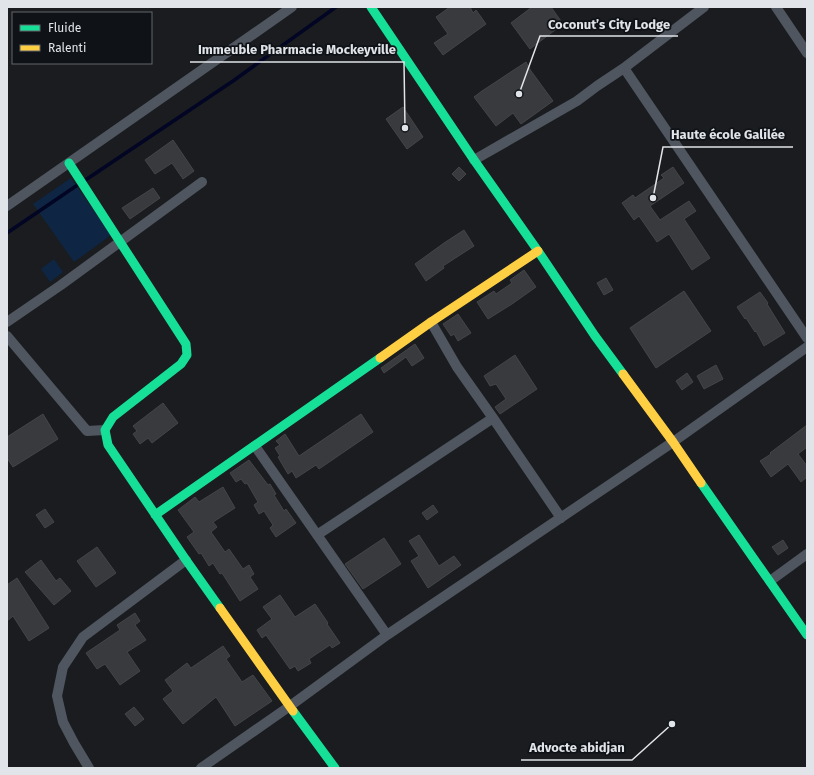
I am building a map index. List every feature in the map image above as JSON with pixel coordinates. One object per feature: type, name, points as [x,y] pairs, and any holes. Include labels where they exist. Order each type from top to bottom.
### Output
[{"type":"street","points":[[7,206],[292,7]]},
{"type":"street","points":[[371,7],[595,336],[673,442],[807,635]]},
{"type":"street","points":[[474,160],[577,101],[624,68],[704,7]]},
{"type":"street","points":[[776,7],[807,53]]},
{"type":"street","points":[[624,68],[807,338]]},
{"type":"street","points":[[69,163],[186,344],[187,355],[181,364],[113,417],[105,430],[108,445],[186,560],[335,768]]},
{"type":"street","points":[[7,322],[61,285],[202,182]]},
{"type":"street","points":[[155,515],[431,322],[538,251]]},
{"type":"street","points":[[431,322],[457,368],[561,518]]},
{"type":"street","points":[[7,336],[87,431],[105,430]]},
{"type":"street","points":[[201,768],[290,706],[387,635],[673,442],[807,347]]},
{"type":"street","points":[[317,535],[493,418]]},
{"type":"street","points":[[255,446],[387,635]]},
{"type":"street","points":[[770,581],[807,554]]},
{"type":"street","points":[[89,768],[63,722],[57,696],[63,667],[83,637],[186,560]]},
{"type":"shaded area","points":[[71,178],[111,235],[74,262],[33,204]]},
{"type":"shaded area","points":[[54,259],[63,272],[50,282],[41,269]]},
{"type":"building","points":[[450,7],[470,7],[473,13],[476,10],[486,24],[443,55],[434,43],[448,34],[436,17]]},
{"type":"building","points":[[532,7],[551,7],[563,24],[530,49],[511,23]]},
{"type":"building","points":[[526,62],[553,101],[521,124],[513,113],[496,126],[474,97]]},
{"type":"building","points":[[403,107],[423,137],[407,149],[386,119]]},
{"type":"building","points":[[173,140],[194,171],[183,179],[172,163],[155,174],[145,160]]},
{"type":"building","points":[[459,167],[466,174],[459,181],[452,174]]},
{"type":"building","points":[[673,167],[684,183],[650,206],[660,220],[689,201],[696,211],[684,219],[710,258],[692,270],[669,234],[657,242],[639,216],[634,220],[622,203],[633,195],[635,198],[664,178],[661,175]]},
{"type":"building","points":[[153,188],[160,198],[130,219],[122,208]]},
{"type":"building","points":[[464,230],[474,246],[443,266],[444,268],[426,281],[415,264]]},
{"type":"building","points":[[524,270],[536,287],[488,319],[477,302],[494,291],[496,294],[512,283],[510,280]]},
{"type":"building","points":[[606,278],[613,290],[604,295],[597,283]]},
{"type":"building","points":[[684,291],[711,331],[656,368],[630,328]]},
{"type":"building","points":[[760,292],[785,333],[764,346],[756,331],[755,332],[737,307]]},
{"type":"building","points":[[458,314],[471,333],[458,341],[454,334],[451,336],[443,324]]},
{"type":"building","points":[[415,344],[424,358],[412,366],[406,357],[384,373],[381,368]]},
{"type":"building","points":[[515,355],[537,389],[500,414],[495,407],[506,399],[496,384],[490,386],[484,376]]},
{"type":"building","points":[[716,365],[723,379],[704,389],[697,376]]},
{"type":"building","points":[[687,373],[693,382],[682,390],[676,381]]},
{"type":"building","points":[[163,403],[178,423],[152,443],[148,438],[140,444],[133,434],[137,431],[133,426]]},
{"type":"building","points":[[43,414],[58,439],[13,467],[7,458],[7,437]]},
{"type":"building","points":[[361,414],[373,432],[319,469],[316,465],[296,478],[292,471],[288,474],[278,457],[280,456],[275,448],[280,445],[276,441],[285,434],[299,456]]},
{"type":"building","points":[[807,425],[807,447],[798,454],[807,466],[807,477],[801,482],[788,464],[771,477],[760,461]]},
{"type":"building","points":[[249,460],[268,485],[270,484],[276,494],[274,495],[284,511],[286,509],[296,523],[276,537],[270,528],[273,525],[264,511],[259,514],[254,505],[258,502],[247,483],[245,484],[241,479],[236,482],[230,473]]},
{"type":"building","points":[[223,487],[235,508],[213,522],[217,527],[211,532],[225,552],[229,549],[243,569],[249,565],[254,574],[250,577],[258,589],[240,601],[222,573],[220,574],[213,563],[209,566],[201,553],[199,554],[187,537],[194,532],[178,510],[195,497],[199,502]]},
{"type":"building","points":[[433,505],[438,512],[427,520],[422,513]]},
{"type":"building","points":[[45,509],[54,522],[45,528],[36,515]]},
{"type":"building","points":[[419,535],[439,566],[454,556],[461,565],[428,588],[411,561],[419,556],[409,541]]},
{"type":"building","points":[[384,538],[401,564],[363,589],[345,564]]},
{"type":"building","points":[[783,540],[788,548],[778,555],[772,547]]},
{"type":"building","points":[[97,547],[116,573],[96,587],[77,561]]},
{"type":"building","points":[[41,560],[56,581],[60,578],[71,591],[54,605],[25,572]]},
{"type":"building","points":[[17,578],[49,628],[29,641],[13,616],[7,621],[7,585]]},
{"type":"building","points":[[280,595],[295,617],[315,604],[340,643],[332,648],[330,645],[309,659],[311,663],[298,671],[295,666],[290,669],[266,635],[262,638],[257,630],[272,619],[263,607]]},
{"type":"building","points":[[135,613],[140,621],[135,625],[146,640],[127,652],[140,671],[120,685],[105,664],[97,669],[86,653],[120,630],[117,625]]},
{"type":"building","points":[[223,646],[230,656],[226,659],[242,682],[253,675],[272,701],[235,726],[216,697],[183,724],[163,699],[173,691],[165,680],[187,663],[191,668]]},
{"type":"building","points":[[134,707],[144,719],[135,726],[125,714]]},
{"type":"waterway","points":[[84,181],[233,81],[336,7]]},
{"type":"waterway","points":[[7,233],[79,184]]},
{"type":"traffic: fast","points":[[371,7],[474,160],[595,336],[623,374]]},
{"type":"traffic: fast","points":[[69,163],[186,344],[187,355],[181,364],[113,417],[105,430],[108,445],[220,608]]},
{"type":"traffic: fast","points":[[155,515],[380,358]]},
{"type":"traffic: fast","points":[[701,483],[807,635]]},
{"type":"traffic: fast","points":[[293,711],[335,768]]},
{"type":"traffic: slow","points":[[380,358],[431,322],[538,251]]},
{"type":"traffic: slow","points":[[623,374],[701,483]]},
{"type":"traffic: slow","points":[[220,608],[293,711]]},
{"type":"place","name":"Coconut’s City Lodge","points":[[519,94]]},
{"type":"place","name":"Immeuble Pharmacie Mockeyville","points":[[405,128]]},
{"type":"place","name":"Haute école Galilée","points":[[653,198]]},
{"type":"place","name":"Advocte abidjan","points":[[672,724]]}]
